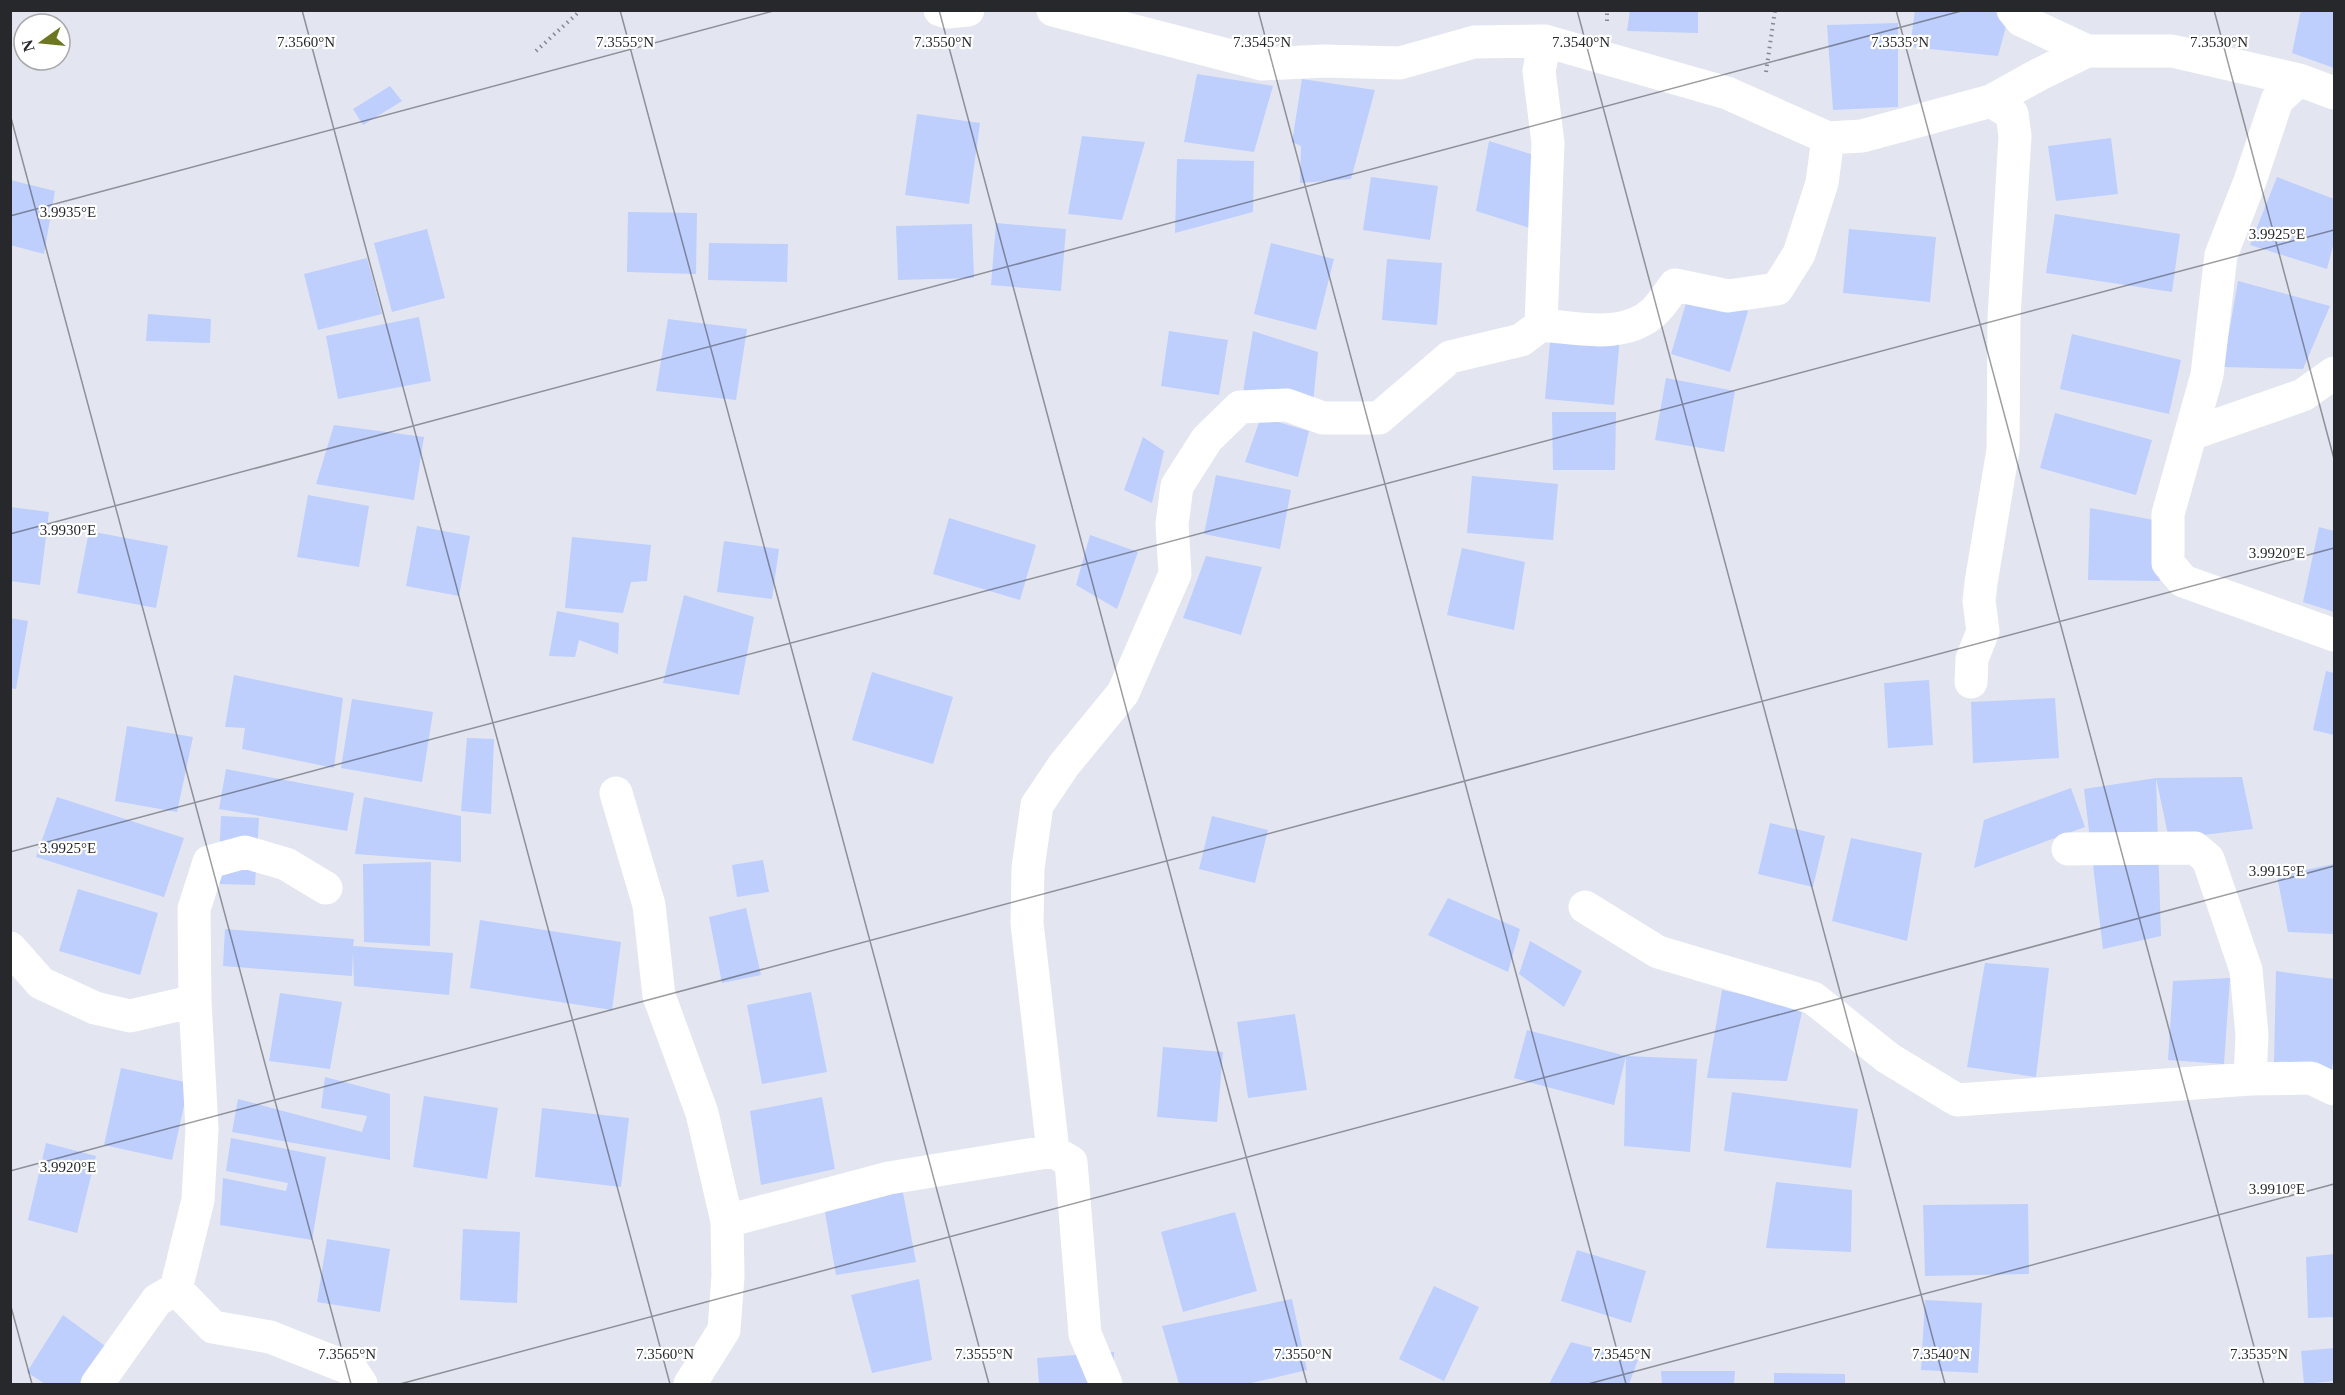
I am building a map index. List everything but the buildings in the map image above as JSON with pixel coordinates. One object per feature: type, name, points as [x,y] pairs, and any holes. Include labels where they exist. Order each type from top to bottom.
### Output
[{"type":"street","points":[[940,10],[947,12],[968,10]]},
{"type":"street","points":[[1053,10],[1262,64],[1324,61],[1400,63],[1474,42],[1545,41],[1727,93],[1828,138],[1862,136],[1991,101],[2087,51]]},
{"type":"street","points":[[2013,10],[2021,20],[2087,51],[2172,51],[2299,80],[2334,93]]},
{"type":"street","points":[[1541,325],[1548,142],[1539,71],[1545,41]]},
{"type":"street","points":[[2299,80],[2277,100],[2250,181],[2221,255],[2207,375],[2168,514],[2168,563],[2183,581],[2334,635]]},
{"type":"street","points":[[1971,682],[1972,659],[1983,631],[1979,601],[2003,450],[2004,318],[2015,136],[2012,114],[1991,101]]},
{"type":"street","points":[[1053,1151],[1028,923],[1028,868],[1037,805],[1064,765],[1123,693],[1175,574],[1172,524],[1177,486],[1207,439],[1240,407],[1287,405],[1323,418],[1379,418],[1450,357],[1521,340],[1541,325],[1606,331],[1633,326],[1654,312],[1675,285],[1728,296],[1777,289],[1799,254],[1822,183],[1828,138]]},
{"type":"street","points":[[2191,434],[2303,395],[2334,373]]},
{"type":"street","points":[[616,793],[649,905],[659,996],[702,1113],[727,1221],[728,1276],[724,1330],[690,1384]]},
{"type":"street","points":[[2068,849],[2195,848],[2208,859],[2246,970],[2252,1035],[2250,1079]]},
{"type":"street","points":[[97,1384],[157,1300],[176,1289],[198,1200],[202,1129],[195,1002],[194,909],[209,862],[245,852],[286,864],[326,888]]},
{"type":"street","points":[[1585,907],[1658,952],[1813,998],[1888,1058],[1957,1100],[2250,1079],[2311,1078],[2334,1089]]},
{"type":"street","points":[[10,948],[41,983],[95,1008],[130,1016],[195,1002]]},
{"type":"street","points":[[727,1221],[889,1178],[1053,1151],[1071,1162],[1084,1334],[1106,1384]]},
{"type":"street","points":[[176,1289],[213,1327],[270,1337],[351,1369],[361,1384]]},
{"type":"path","points":[[536,51],[581,10]]},
{"type":"path","points":[[1775,10],[1766,75],[1784,119]]}]
